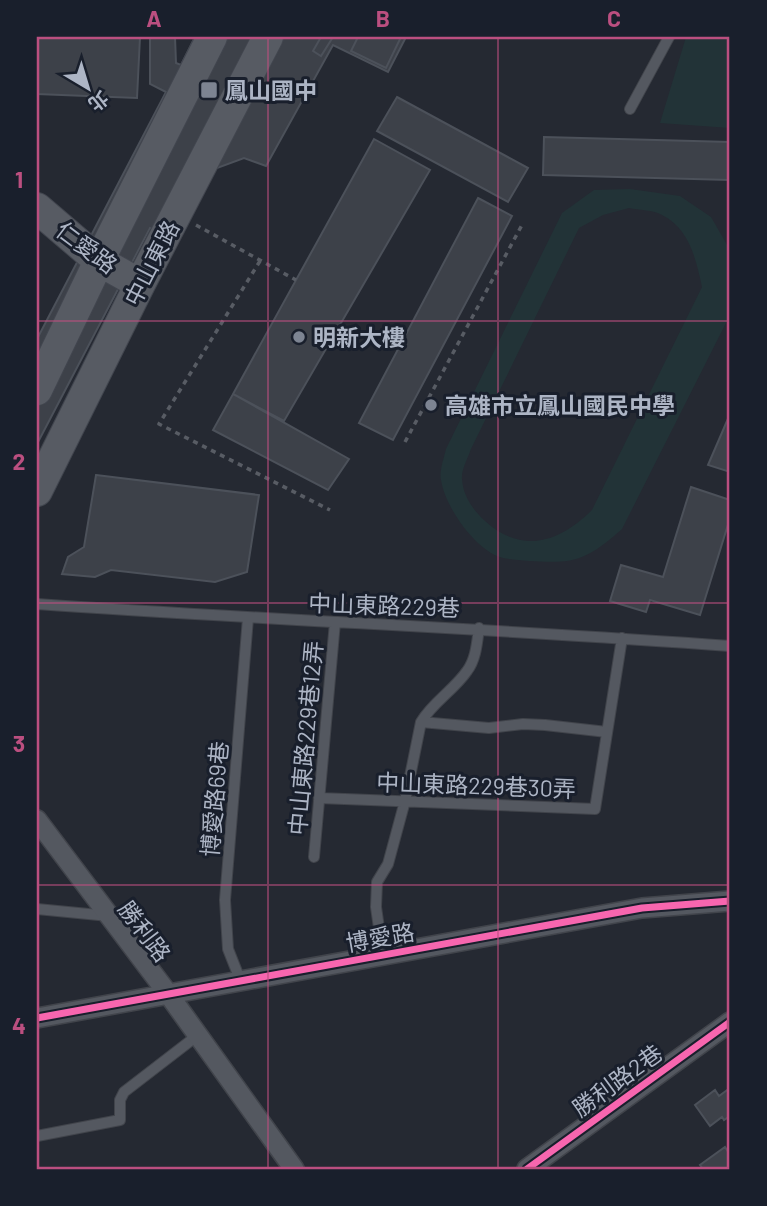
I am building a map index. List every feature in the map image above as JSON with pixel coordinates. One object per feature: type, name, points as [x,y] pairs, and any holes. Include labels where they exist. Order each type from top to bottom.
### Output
[{"type":"main road","name":"中山東路","points":[[37,390],[45,354],[99,261],[212,37]]},
{"type":"main road","name":"中山東路","points":[[37,491],[268,37]]},
{"type":"main road","name":"仁愛路","points":[[37,208],[99,261],[140,284]]},
{"type":"street","name":"勝利路","points":[[37,820],[169,995],[294,1169]]},
{"type":"street","name":"博愛路","points":[[37,1018],[642,908],[730,901]]},
{"type":"street","name":"勝利路2巷","points":[[527,1169],[730,1023]]},
{"type":"lane","points":[[630,109],[669,37]]},
{"type":"lane","name":"中山東路229巷","points":[[37,604],[248,618],[478,628],[730,646]]},
{"type":"lane","name":"博愛路69巷","points":[[241,982],[228,949],[225,901],[248,618]]},
{"type":"lane","name":"中山東路229巷12弄","points":[[314,857],[335,622]]},
{"type":"lane","points":[[383,956],[376,906],[377,883],[388,863],[405,801],[421,722],[428,711],[467,671],[475,654],[478,628]]},
{"type":"lane","name":"中山東路229巷30弄","points":[[319,798],[595,809],[622,638]]},
{"type":"lane","points":[[421,722],[489,728],[523,724],[545,725],[607,732]]},
{"type":"lane","points":[[37,909],[109,916]]},
{"type":"lane","points":[[37,1136],[120,1121],[120,1100],[124,1092],[198,1035]]},
{"type":"path","points":[[176,214],[296,280]]},
{"type":"path","points":[[405,442],[523,223]]},
{"type":"path","points":[[260,261],[159,424],[330,510]]},
{"type":"shaded area","points":[[686,37],[730,37],[730,128],[660,123]]},
{"type":"shaded area","points":[[630,189],[680,196],[711,217],[730,250],[730,315],[622,529],[597,549],[575,559],[542,562],[503,558],[478,543],[454,513],[441,480],[443,460],[562,213],[594,190]],"holes":[[[629,208],[658,213],[679,228],[690,246],[702,287],[592,510],[554,537],[527,541],[513,538],[499,532],[485,521],[469,502],[462,479],[465,464],[579,228],[603,215]]]},
{"type":"building","points":[[37,37],[140,37],[137,98],[37,94]]},
{"type":"building","points":[[150,37],[175,37],[176,63],[181,65],[195,37],[406,37],[388,72],[333,45],[266,166],[244,158],[206,172],[170,238],[150,228],[37,444],[37,339],[166,92],[150,84]]},
{"type":"building","points":[[321,37],[333,37],[321,56],[313,51]]},
{"type":"building","points":[[358,37],[401,37],[386,68],[351,51]]},
{"type":"building","points":[[397,97],[528,168],[508,202],[377,131]]},
{"type":"building","points":[[544,137],[730,142],[730,180],[543,175]]},
{"type":"building","name":"明新大樓","points":[[374,139],[430,170],[284,421],[233,394]]},
{"type":"building","points":[[478,198],[512,216],[393,440],[359,423]]},
{"type":"building","points":[[233,394],[349,459],[328,490],[213,430]]},
{"type":"building","points":[[730,414],[730,472],[708,465]]},
{"type":"building","points":[[96,475],[259,495],[247,572],[215,582],[111,570],[95,577],[62,574],[68,557],[84,547]]},
{"type":"building","points":[[691,487],[730,500],[730,518],[700,615],[650,600],[646,612],[610,601],[621,565],[663,577]]},
{"type":"building","points":[[730,1088],[730,1116],[724,1120],[722,1117],[710,1126],[695,1105],[715,1090],[719,1096]]},
{"type":"building","points":[[725,1147],[730,1155],[730,1169],[703,1169],[700,1165]]},
{"type":"cycle path","points":[[37,1018],[642,908],[730,901]]},
{"type":"cycle path","points":[[527,1169],[730,1022]]},
{"type":"place","name":"鳳山國中","points":[[209,90]]},
{"type":"place","name":"明新大樓","points":[[299,337]]},
{"type":"place","name":"高雄市立鳳山國民中學","points":[[431,405]]}]
